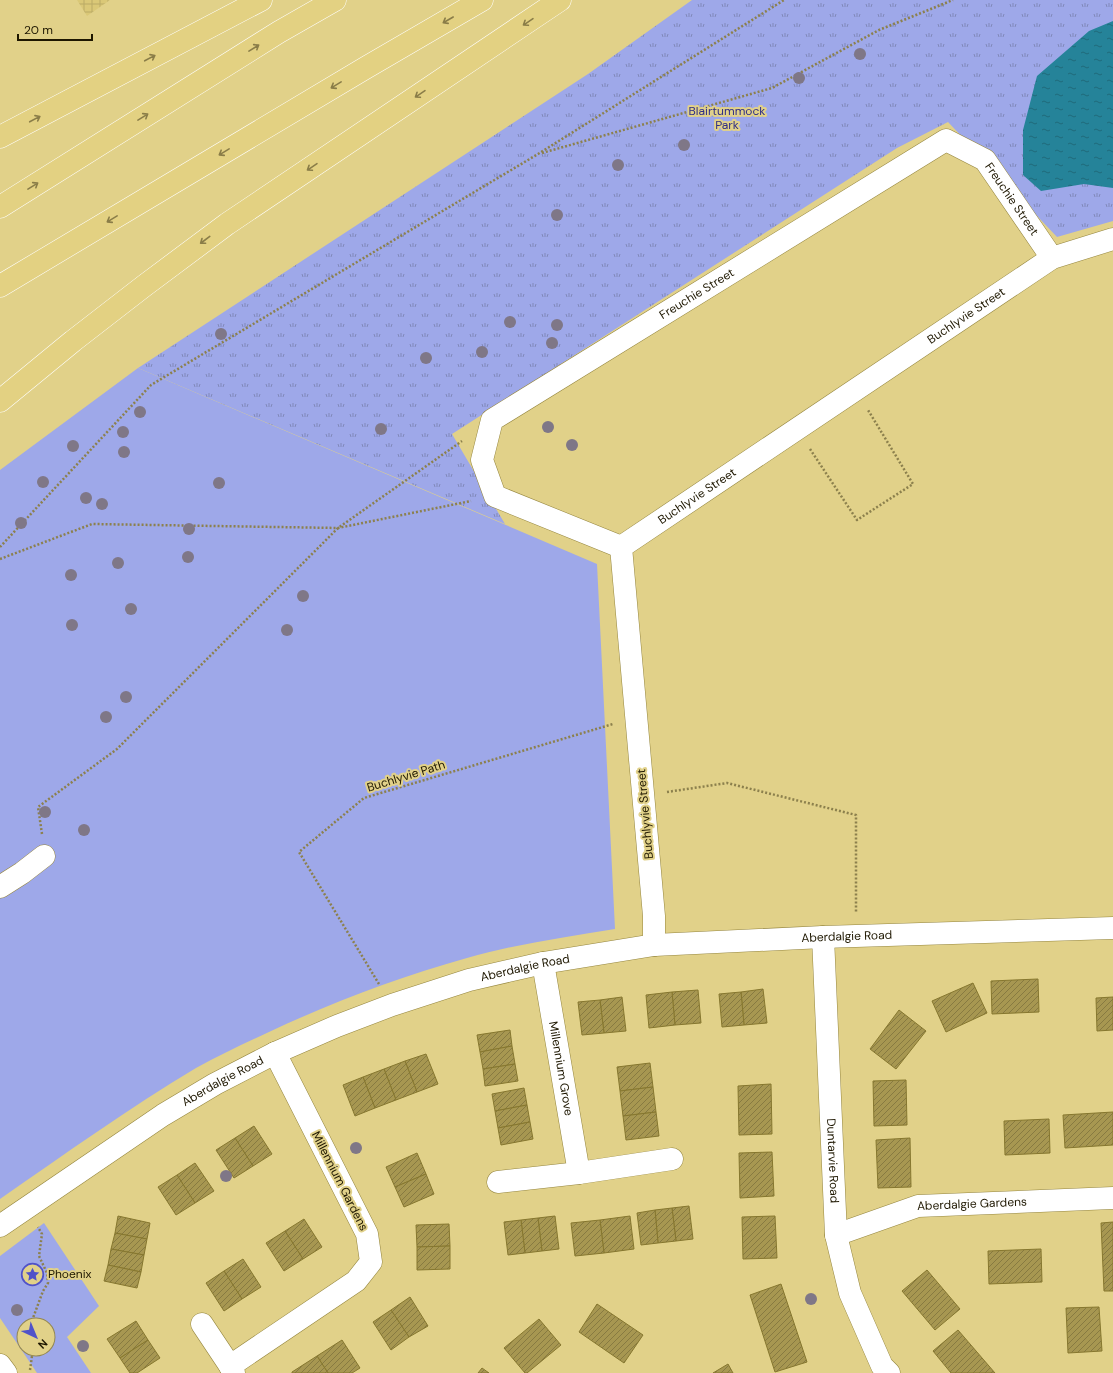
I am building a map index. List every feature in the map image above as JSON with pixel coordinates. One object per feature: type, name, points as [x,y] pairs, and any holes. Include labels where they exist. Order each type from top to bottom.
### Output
[{"type":"highway","points":[[0,137],[261,0]]},
{"type":"highway","points":[[0,207],[272,37],[335,0]]},
{"type":"highway","points":[[0,286],[482,0]]},
{"type":"highway","points":[[0,401],[126,299],[226,224],[560,0]]},
{"type":"street","name":"Freuchie Street","points":[[492,420],[946,140],[985,160],[1052,258]]},
{"type":"street","name":"Buchlyvie Street","points":[[654,945],[654,916],[621,547],[1052,258],[1113,239]]},
{"type":"street","points":[[492,420],[482,460],[496,496],[621,547]]},
{"type":"street","points":[[0,887],[22,874],[44,856]]},
{"type":"street","name":"Aberdalgie Road","points":[[0,1226],[163,1115],[215,1084],[276,1053],[337,1026],[392,1005],[470,980],[543,963],[654,945],[823,937],[1113,928]]},
{"type":"street","name":"Duntarvie Road","points":[[823,937],[836,1235],[850,1293],[881,1371]]},
{"type":"street","name":"Millennium Grove","points":[[543,963],[579,1173]]},
{"type":"street","name":"Millennium Gardens","points":[[202,1324],[232,1370],[356,1281],[371,1262],[367,1234],[276,1053]]},
{"type":"street","points":[[498,1182],[579,1173],[672,1159]]},
{"type":"street","name":"Aberdalgie Gardens","points":[[836,1235],[918,1206],[1113,1198]]},
{"type":"street","points":[[0,1365],[6,1373]]},
{"type":"path","points":[[0,547],[151,385],[538,154],[784,0]]},
{"type":"path","points":[[538,154],[772,88],[879,30],[953,0]]},
{"type":"path","points":[[797,429],[857,520],[913,484],[855,390]]},
{"type":"path","points":[[44,856],[38,807],[118,749],[338,528],[492,420]]},
{"type":"path","points":[[0,559],[92,524],[338,528],[496,496]]},
{"type":"path","name":"Buchlyvie Path","points":[[392,1005],[299,852],[364,798],[636,717]]},
{"type":"path","points":[[643,796],[727,783],[856,815],[856,936]]},
{"type":"path","points":[[26,1208],[42,1234],[39,1256],[47,1272],[48,1282],[33,1317]]},
{"type":"path","points":[[30,1373],[32,1357]]},
{"type":"shaded area","points":[[77,0],[110,0],[87,16]]},
{"type":"green space","name":"Blairtummock Park","points":[[692,0],[1113,0],[1113,221],[1057,237],[948,122],[897,148],[452,434],[505,524],[138,368],[588,74]]},
{"type":"green space","points":[[138,368],[597,564],[615,929],[522,945],[485,953],[442,965],[342,1000],[293,1021],[214,1058],[171,1083],[73,1148],[0,1199],[0,470]]},
{"type":"green space","points":[[44,1223],[99,1306],[67,1337],[91,1373],[37,1373],[26,1357],[56,1357],[56,1317],[16,1317],[16,1342],[0,1318],[0,1256]]},
{"type":"water","points":[[1113,21],[1113,188],[1084,184],[1041,191],[1023,175],[1023,130],[1037,76],[1089,31]]},
{"type":"building","points":[[1038,979],[1039,1012],[992,1014],[991,981]]},
{"type":"building","points":[[973,983],[987,1013],[946,1032],[932,1001]]},
{"type":"building","points":[[763,989],[767,1023],[744,1025],[741,992]]},
{"type":"building","points":[[698,990],[701,1023],[675,1025],[672,992]]},
{"type":"building","points":[[672,992],[675,1025],[649,1028],[646,995]]},
{"type":"building","points":[[741,992],[744,1025],[722,1027],[719,994]]},
{"type":"building","points":[[622,997],[626,1031],[604,1033],[600,1000]]},
{"type":"building","points":[[1113,997],[1113,1030],[1097,1031],[1096,998]]},
{"type":"building","points":[[600,1000],[604,1033],[582,1035],[578,1002]]},
{"type":"building","points":[[899,1010],[926,1031],[896,1069],[870,1049]]},
{"type":"building","points":[[510,1030],[512,1046],[480,1052],[477,1035]]},
{"type":"building","points":[[512,1046],[515,1064],[483,1069],[480,1052]]},
{"type":"building","points":[[426,1054],[438,1084],[417,1092],[405,1061]]},
{"type":"building","points":[[405,1061],[417,1092],[396,1100],[384,1069]]},
{"type":"building","points":[[650,1063],[653,1087],[620,1091],[617,1067]]},
{"type":"building","points":[[515,1064],[518,1081],[485,1086],[483,1069]]},
{"type":"building","points":[[384,1069],[396,1100],[375,1108],[363,1077]]},
{"type":"building","points":[[363,1077],[375,1108],[355,1116],[343,1085]]},
{"type":"building","points":[[906,1080],[907,1125],[874,1126],[873,1081]]},
{"type":"building","points":[[771,1084],[772,1134],[739,1135],[738,1086]]},
{"type":"building","points":[[653,1087],[656,1112],[623,1116],[620,1091]]},
{"type":"building","points":[[524,1088],[527,1105],[495,1111],[492,1094]]},
{"type":"building","points":[[527,1105],[530,1122],[498,1128],[495,1111]]},
{"type":"building","points":[[656,1112],[659,1136],[626,1140],[623,1116]]},
{"type":"building","points":[[1113,1112],[1113,1145],[1065,1148],[1063,1115]]},
{"type":"building","points":[[1049,1119],[1050,1153],[1005,1155],[1004,1121]]},
{"type":"building","points":[[530,1122],[533,1139],[501,1145],[498,1128]]},
{"type":"building","points":[[254,1126],[272,1154],[253,1166],[235,1138]]},
{"type":"building","points":[[235,1138],[253,1166],[234,1178],[216,1150]]},
{"type":"building","points":[[910,1138],[911,1187],[878,1188],[876,1140]]},
{"type":"building","points":[[772,1152],[774,1196],[740,1198],[739,1153]]},
{"type":"building","points":[[417,1153],[426,1174],[395,1187],[386,1167]]},
{"type":"building","points":[[195,1163],[214,1191],[195,1203],[177,1175]]},
{"type":"building","points":[[426,1174],[434,1194],[404,1207],[395,1187]]},
{"type":"building","points":[[177,1175],[195,1203],[176,1215],[158,1187]]},
{"type":"building","points":[[689,1206],[693,1239],[676,1241],[672,1208]]},
{"type":"building","points":[[672,1208],[676,1241],[658,1243],[655,1210]]},
{"type":"building","points":[[655,1210],[658,1243],[641,1245],[637,1213]]},
{"type":"building","points":[[118,1216],[150,1223],[147,1239],[115,1233]]},
{"type":"building","points":[[555,1216],[559,1249],[542,1251],[538,1218]]},
{"type":"building","points":[[630,1216],[634,1249],[604,1253],[600,1220]]},
{"type":"building","points":[[775,1216],[777,1258],[743,1259],[742,1217]]},
{"type":"building","points":[[538,1218],[542,1251],[525,1253],[521,1220]]},
{"type":"building","points":[[304,1219],[322,1247],[303,1259],[285,1231]]},
{"type":"building","points":[[521,1220],[525,1253],[508,1255],[504,1222]]},
{"type":"building","points":[[600,1220],[604,1253],[575,1256],[571,1223]]},
{"type":"building","points":[[1113,1222],[1113,1291],[1104,1291],[1101,1223]]},
{"type":"building","points":[[449,1224],[450,1246],[417,1247],[416,1225]]},
{"type":"building","points":[[285,1231],[303,1259],[284,1271],[266,1243]]},
{"type":"building","points":[[115,1233],[147,1239],[144,1255],[111,1249]]},
{"type":"building","points":[[450,1246],[450,1269],[417,1270],[417,1247]]},
{"type":"building","points":[[111,1249],[144,1255],[141,1272],[108,1265]]},
{"type":"building","points":[[1041,1249],[1042,1282],[989,1284],[988,1251]]},
{"type":"building","points":[[243,1259],[261,1287],[242,1299],[224,1271]]},
{"type":"building","points":[[108,1265],[141,1272],[137,1288],[104,1281]]},
{"type":"building","points":[[927,1270],[960,1309],[935,1330],[902,1291]]},
{"type":"building","points":[[224,1271],[242,1299],[224,1311],[206,1283]]},
{"type":"building","points":[[781,1284],[807,1362],[775,1372],[750,1295]]},
{"type":"building","points":[[410,1297],[428,1326],[409,1337],[391,1310]]},
{"type":"building","points":[[597,1304],[643,1335],[624,1363],[579,1332]]},
{"type":"building","points":[[1099,1307],[1102,1351],[1068,1353],[1066,1308]]},
{"type":"building","points":[[391,1310],[409,1337],[391,1350],[373,1322]]},
{"type":"building","points":[[539,1319],[561,1345],[527,1373],[525,1373],[504,1348]]},
{"type":"building","points":[[136,1321],[148,1340],[120,1358],[107,1339]]},
{"type":"building","points":[[958,1330],[995,1373],[951,1373],[933,1351]]},
{"type":"building","points":[[148,1340],[160,1358],[137,1373],[130,1373],[120,1358]]},
{"type":"building","points":[[342,1340],[360,1368],[352,1373],[328,1373],[317,1356]]},
{"type":"building","points":[[317,1356],[328,1373],[292,1373],[292,1372]]},
{"type":"building","points":[[728,1364],[733,1373],[713,1373]]},
{"type":"building","points":[[482,1368],[489,1373],[478,1373]]},
{"type":"place","name":"Phoenix","points":[[32,1274]]}]
